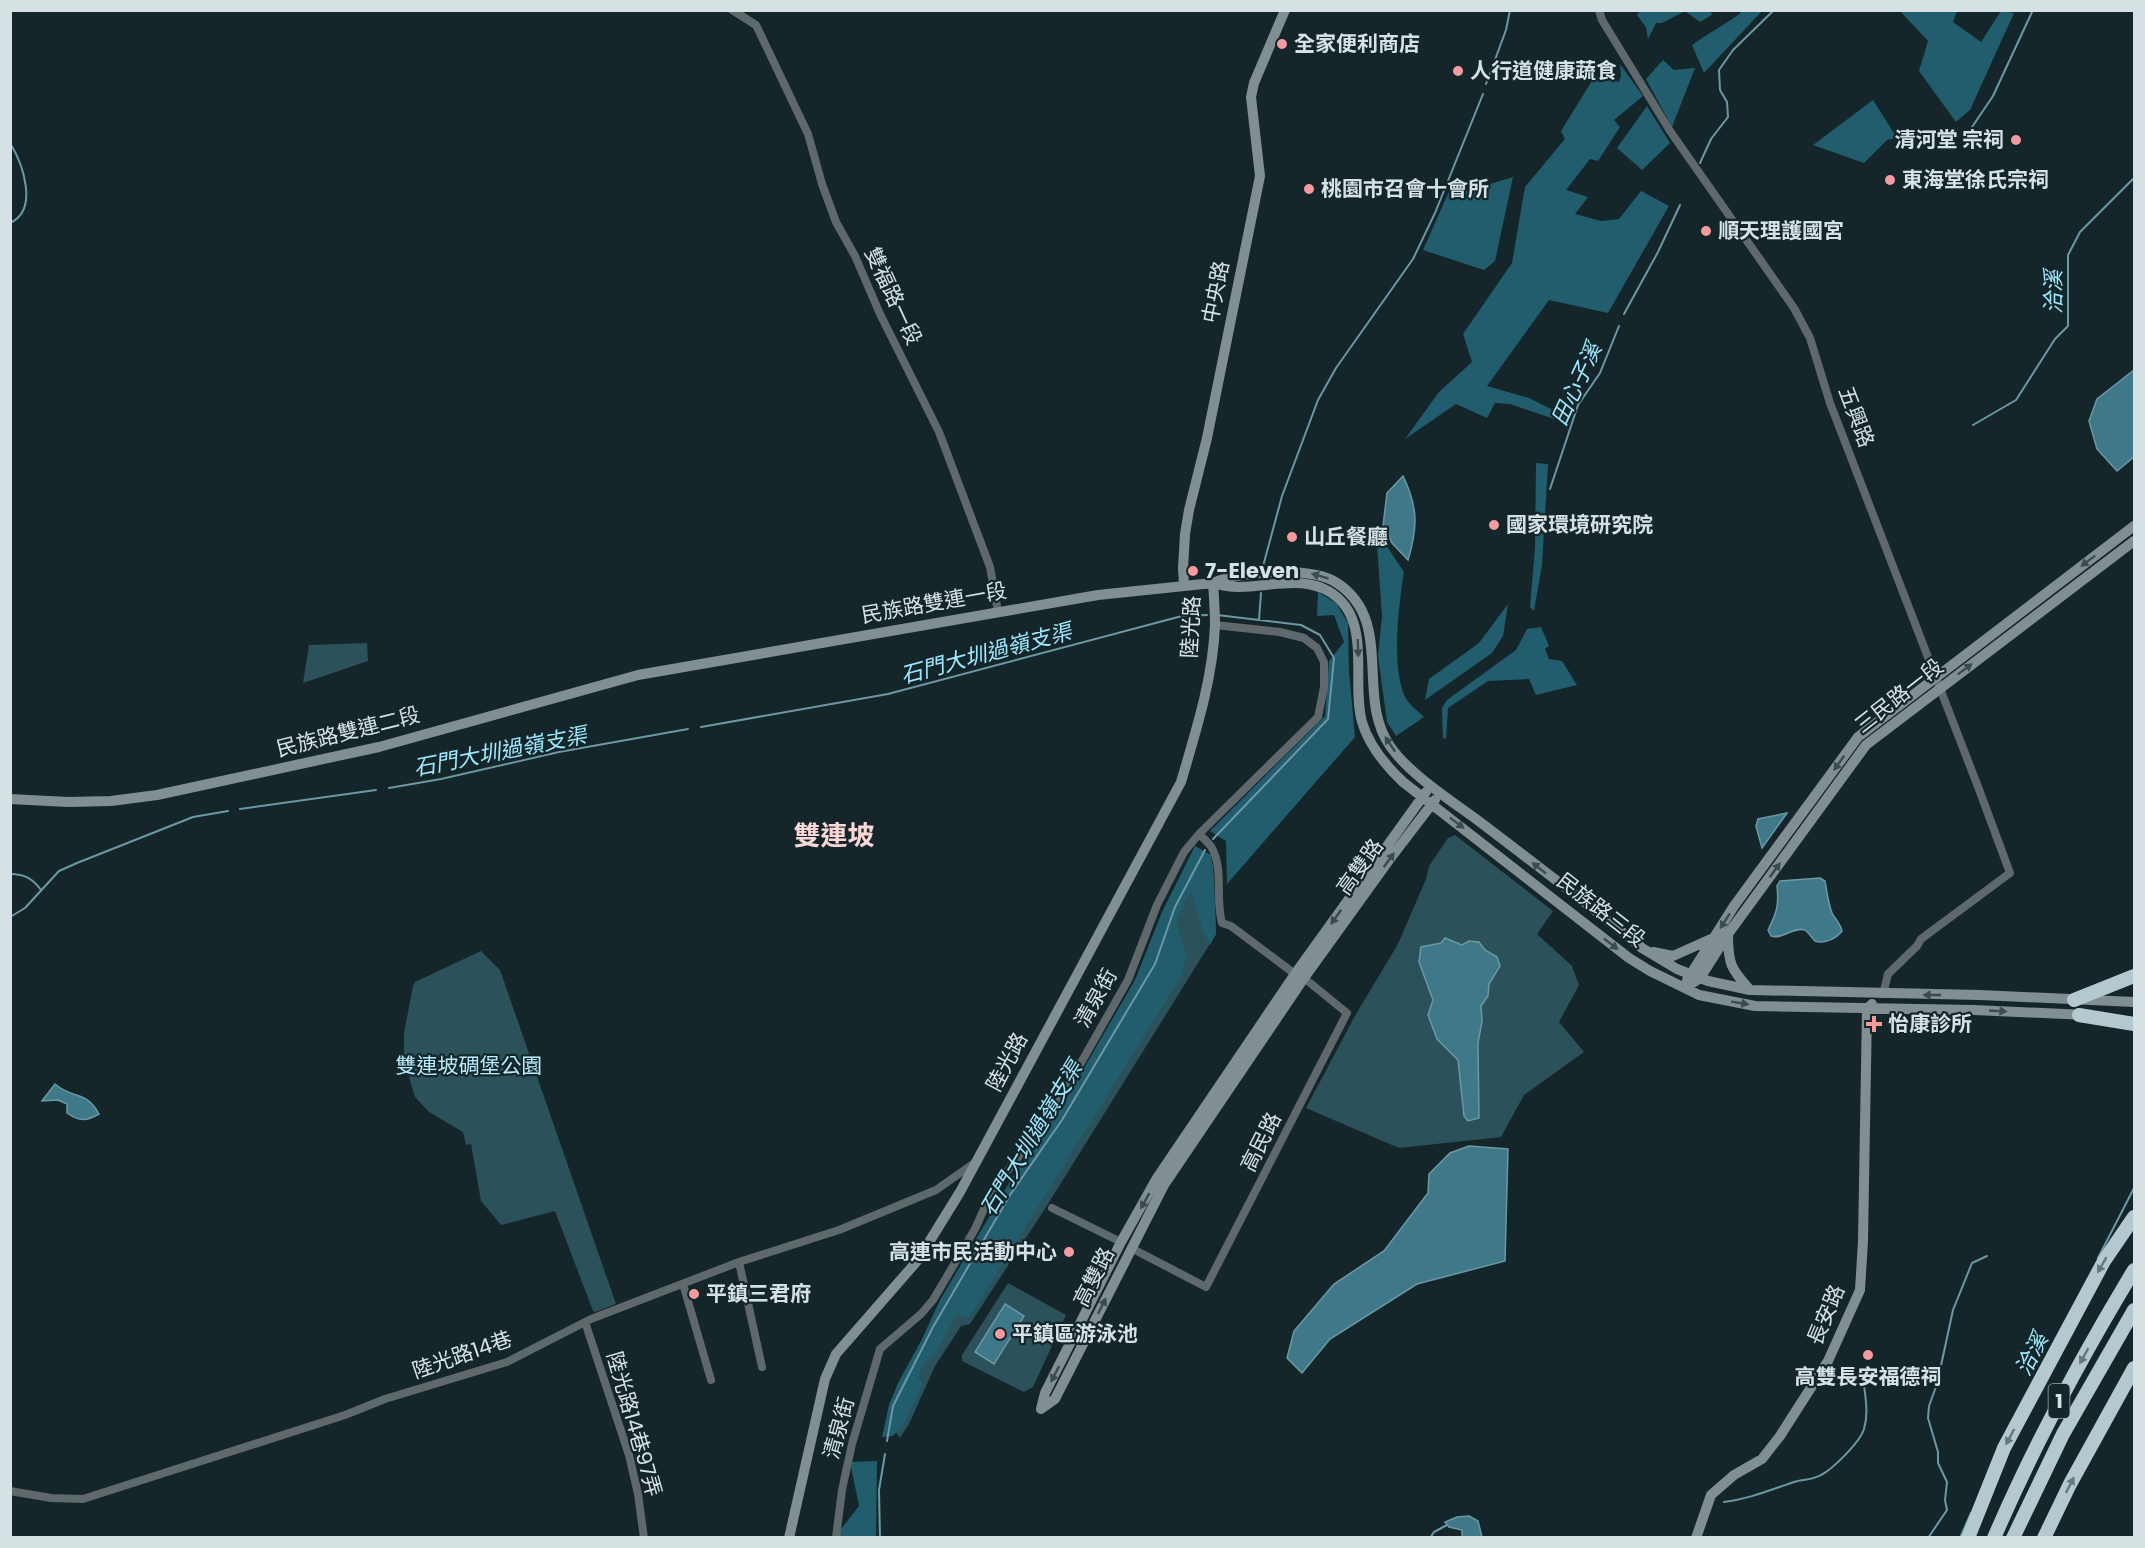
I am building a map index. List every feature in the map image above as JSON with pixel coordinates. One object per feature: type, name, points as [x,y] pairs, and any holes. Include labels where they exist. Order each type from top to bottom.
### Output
[{"type":"highway","points":[[2074,1000],[2134,976]]},
{"type":"highway","points":[[2079,1015],[2134,1024]]},
{"type":"highway","name":"1","points":[[1968,1538],[2004,1448],[2104,1261],[2134,1217]]},
{"type":"highway","points":[[2103,1322],[2134,1258]]},
{"type":"highway","name":"1","points":[[1994,1538],[2049,1418],[2134,1270]]},
{"type":"highway","name":"1","points":[[2013,1538],[2063,1434],[2134,1310]]},
{"type":"highway","points":[[2123,1332],[2134,1316]]},
{"type":"highway","points":[[2044,1538],[2070,1484],[2134,1368]]},
{"type":"street","name":"雙福路一段","points":[[732,10],[756,25],[808,134],[822,184],[836,222],[855,256],[880,314],[939,432],[990,567],[998,612]]},
{"type":"street","name":"中央路","points":[[1184,585],[1183,568],[1188,518],[1207,438],[1260,176],[1251,97],[1254,83],[1285,10]]},
{"type":"street","name":"五興路","points":[[1599,10],[1602,20],[1670,131],[1777,282],[1810,338],[1830,403],[2010,873],[1921,939],[1917,946],[1888,974],[1883,994]]},
{"type":"street","name":"三民路一段","points":[[1695,976],[1714,938],[1734,906],[1858,737],[2134,526]]},
{"type":"street","name":"三民路一段","points":[[1684,988],[1728,934],[1866,745],[2134,541]]},
{"type":"street","name":"民族路三段","points":[[1184,585],[1213,583],[1226,577],[1297,572],[1319,575],[1338,583],[1353,597],[1367,621],[1371,636],[1374,696],[1380,728],[1399,757],[1441,793],[1642,948],[1661,961],[1695,976],[1750,990],[1980,995],[2134,1002]]},
{"type":"street","name":"民族路三段","points":[[1213,583],[1227,588],[1281,584],[1312,585],[1323,589],[1342,603],[1354,626],[1358,641],[1361,720],[1371,746],[1388,766],[1403,782],[1629,958],[1684,988],[1722,1001],[1755,1006],[1974,1010],[2134,1018]]},
{"type":"street","name":"陸光路","points":[[789,1538],[825,1379],[836,1354],[918,1260],[960,1192],[1181,782],[1201,714],[1215,625],[1213,583]]},
{"type":"street","name":"民族路雙連一段","points":[[690,665],[1098,595],[1184,585]]},
{"type":"street","name":"清泉街","points":[[836,1538],[842,1490],[852,1444],[880,1349],[921,1314],[933,1300],[975,1229],[992,1191],[1053,1112],[1128,980],[1157,905],[1184,852],[1199,834],[1318,717],[1324,687],[1324,662],[1317,648],[1304,638],[1280,632],[1215,625]]},
{"type":"street","name":"民族路雙連二段","points":[[10,799],[100,801],[157,795],[379,747],[638,675],[690,665]]},
{"type":"street","name":"高雙路","points":[[1126,1245],[1045,1393],[1041,1409],[1055,1399],[1158,1178],[1427,800],[1430,784]]},
{"type":"street","name":"高雙路","points":[[1427,800],[1441,793]]},
{"type":"street","points":[[1199,834],[1212,848],[1219,870],[1219,914],[1222,923],[1231,926],[1300,976]]},
{"type":"street","points":[[1728,934],[1728,953],[1733,972],[1750,990]]},
{"type":"street","points":[[1642,948],[1673,956],[1714,938]]},
{"type":"street","name":"高民路","points":[[1126,1245],[1206,1287],[1347,1013],[1300,976]]},
{"type":"street","points":[[1867,1009],[1883,994]]},
{"type":"street","name":"長安路","points":[[1696,1538],[1711,1495],[1734,1475],[1762,1458],[1780,1436],[1828,1361],[1860,1290],[1867,1009]]},
{"type":"street","name":"陸光路14巷","points":[[10,1491],[51,1498],[82,1499],[345,1415],[386,1399],[507,1362],[585,1322],[739,1262],[839,1230],[936,1190],[974,1163]]},
{"type":"street","points":[[1052,1208],[1126,1245]]},
{"type":"street","points":[[739,1262],[762,1367]]},
{"type":"street","points":[[683,1284],[711,1380]]},
{"type":"street","name":"陸光路14巷97弄","points":[[585,1322],[628,1455],[638,1494],[644,1538]]},
{"type":"green space","points":[[367,643],[368,661],[303,683],[309,645]]},
{"type":"green space","points":[[1455,835],[1553,911],[1537,934],[1572,966],[1579,985],[1559,1022],[1584,1052],[1524,1095],[1501,1137],[1399,1148],[1306,1108],[1356,1014],[1398,944],[1426,879],[1429,866],[1448,838]]},
{"type":"green space","points":[[1213,864],[1216,934],[1048,1204],[970,1324],[961,1326],[935,1366],[909,1424],[900,1438],[894,1430],[899,1405],[1199,866]]},
{"type":"green space","name":"雙連坡碉堡公園","points":[[481,951],[500,970],[616,1304],[595,1312],[555,1211],[501,1225],[481,1201],[471,1144],[466,1145],[463,1132],[429,1112],[415,1097],[404,1060],[404,1033],[413,986],[415,982]]},
{"type":"green space","points":[[1008,1283],[1066,1315],[1033,1387],[1024,1392],[962,1361],[962,1355]]},
{"type":"shaded area","points":[[1640,11],[1685,11],[1662,23],[1656,23],[1648,39],[1646,27],[1637,15]]},
{"type":"shaded area","points":[[1685,11],[1709,11],[1713,14],[1700,22]]},
{"type":"shaded area","points":[[1743,11],[1762,11],[1704,73],[1692,45]]},
{"type":"shaded area","points":[[1900,11],[1957,11],[1953,22],[1981,42],[2001,11],[2014,13],[1970,110],[1956,122],[1919,71],[1928,41]]},
{"type":"shaded area","points":[[1663,60],[1674,70],[1695,68],[1672,127],[1646,79]]},
{"type":"shaded area","points":[[1620,64],[1643,96],[1614,120],[1620,127],[1598,161],[1590,159],[1566,190],[1588,197],[1575,214],[1601,221],[1619,219],[1641,191],[1669,206],[1608,313],[1549,300],[1487,386],[1529,398],[1565,416],[1566,423],[1510,404],[1495,403],[1487,418],[1456,404],[1405,439],[1439,392],[1472,362],[1463,334],[1512,263],[1525,187],[1565,139],[1561,131],[1595,76],[1619,82]]},
{"type":"shaded area","points":[[1873,100],[1897,138],[1887,140],[1864,163],[1813,145]]},
{"type":"shaded area","points":[[1647,106],[1670,143],[1642,170],[1617,148]]},
{"type":"shaded area","points":[[1513,177],[1495,261],[1484,270],[1423,250],[1455,178],[1468,191]]},
{"type":"shaded area","points":[[2134,370],[2134,457],[2117,471],[2097,449],[2089,421],[2097,399]]},
{"type":"shaded area","points":[[1536,463],[1548,464],[1542,565],[1534,611],[1530,607],[1535,548]]},
{"type":"shaded area","points":[[1403,476],[1412,498],[1415,517],[1414,537],[1408,560],[1392,543],[1383,526],[1387,493]]},
{"type":"shaded area","points":[[1376,530],[1404,572],[1397,637],[1399,673],[1407,700],[1424,717],[1396,736],[1387,722],[1378,656],[1382,616]]},
{"type":"shaded area","points":[[1318,592],[1336,603],[1348,623],[1349,671],[1355,737],[1227,884],[1226,841],[1210,831],[1325,716],[1329,661],[1344,642],[1334,615],[1317,616]]},
{"type":"shaded area","points":[[1508,604],[1503,636],[1492,653],[1425,700],[1429,679],[1479,643]]},
{"type":"shaded area","points":[[1541,627],[1549,646],[1545,649],[1549,659],[1562,661],[1577,685],[1536,695],[1529,679],[1488,681],[1448,708],[1446,739],[1443,738],[1442,708],[1447,700],[1516,650],[1527,629]]},
{"type":"shaded area","points":[[1787,813],[1762,848],[1756,826],[1758,819]]},
{"type":"shaded area","points":[[1195,846],[1211,855],[1216,934],[1210,945],[1202,929],[1191,890],[1176,921],[1186,953],[1182,975],[969,1318],[957,1314],[935,1355],[924,1363],[918,1378],[923,1383],[904,1424],[893,1436],[882,1437],[889,1405],[898,1383],[940,1300],[1015,1173],[1058,1113],[1135,980],[1162,912]]},
{"type":"shaded area","points":[[1820,878],[1825,881],[1832,913],[1842,931],[1822,942],[1815,941],[1805,930],[1801,929],[1775,937],[1771,936],[1768,930],[1777,909],[1777,886],[1780,881]]},
{"type":"shaded area","points":[[1445,938],[1462,945],[1469,941],[1479,942],[1485,950],[1497,957],[1500,966],[1489,984],[1488,996],[1481,1006],[1482,1021],[1478,1043],[1479,1118],[1468,1121],[1464,1116],[1458,1060],[1437,1039],[1428,1015],[1433,1000],[1419,962],[1421,947],[1441,943]]},
{"type":"shaded area","points":[[55,1084],[89,1101],[99,1114],[87,1119],[79,1119],[67,1113],[67,1104],[58,1100],[42,1101]]},
{"type":"shaded area","points":[[1469,1146],[1508,1149],[1505,1261],[1417,1284],[1330,1339],[1302,1373],[1287,1358],[1294,1331],[1334,1284],[1384,1251],[1428,1193],[1429,1174],[1450,1153]]},
{"type":"shaded area","name":"平鎮區游泳池","points":[[1005,1304],[1024,1316],[994,1364],[975,1352]]},
{"type":"shaded area","points":[[877,1461],[876,1537],[834,1538],[859,1506],[850,1462]]},
{"type":"shaded area","points":[[1469,1516],[1478,1521],[1482,1537],[1462,1537],[1462,1530],[1449,1527],[1445,1522],[1457,1517]]},
{"type":"waterway","points":[[1486,84],[1506,30],[1510,10]]},
{"type":"waterway","name":"田心子溪","points":[[1700,163],[1711,139],[1728,117],[1727,102],[1720,90],[1719,70],[1733,50],[1774,10]]},
{"type":"waterway","name":"洽溪","points":[[1966,136],[1993,96],[2032,12]]},
{"type":"waterway","points":[[1262,570],[1282,496],[1318,400],[1336,368],[1413,259],[1435,213],[1483,94]]},
{"type":"waterway","points":[[10,143],[20,163],[26,186],[24,208],[19,217],[10,223]]},
{"type":"waterway","name":"洽溪","points":[[1973,425],[2016,400],[2055,339],[2068,326],[2068,255],[2080,232],[2134,178]]},
{"type":"waterway","name":"田心子溪","points":[[1624,314],[1658,252],[1680,205]]},
{"type":"waterway","name":"田心子溪","points":[[1550,489],[1578,405],[1600,373],[1619,326]]},
{"type":"waterway","points":[[1259,620],[1261,593]]},
{"type":"waterway","name":"石門大圳過嶺支渠","points":[[701,727],[888,694],[1182,616],[1207,615]]},
{"type":"waterway","name":"石門大圳過嶺支渠","points":[[1213,839],[1328,719],[1334,658],[1320,635],[1301,625],[1217,615]]},
{"type":"waterway","name":"石門大圳過嶺支渠","points":[[389,788],[441,779],[559,752],[688,729]]},
{"type":"waterway","name":"石門大圳過嶺支渠","points":[[240,809],[376,790]]},
{"type":"waterway","name":"石門大圳過嶺支渠","points":[[10,917],[25,908],[59,871],[193,817],[228,811]]},
{"type":"waterway","name":"石門大圳過嶺支渠","points":[[887,1441],[893,1406],[933,1327],[1010,1195],[1062,1120],[1155,964],[1175,907],[1205,850]]},
{"type":"waterway","points":[[10,874],[28,878],[41,890]]},
{"type":"waterway","name":"洽溪","points":[[2098,1258],[2134,1188]]},
{"type":"waterway","name":"洽溪","points":[[1928,1538],[1947,1510],[1945,1500],[1947,1482],[1938,1463],[1938,1452],[1928,1418],[1929,1406],[1937,1384],[1953,1310],[1972,1263],[1987,1256]]},
{"type":"waterway","points":[[1724,1502],[1818,1477],[1839,1461],[1857,1441],[1866,1422],[1863,1370]]},
{"type":"waterway","name":"石門大圳過嶺支渠","points":[[880,1538],[879,1490],[885,1454]]},
{"type":"waterway","name":"洽溪","points":[[1960,1538],[1971,1513]]},
{"type":"waterway","points":[[1430,1538],[1434,1532],[1447,1525]]},
{"type":"place","name":"全家便利商店","points":[[1282,44]]},
{"type":"place","name":"人行道健康蔬食","points":[[1458,71]]},
{"type":"place","name":"清河堂 宗祠","points":[[2016,140]]},
{"type":"place","name":"東海堂徐氏宗祠","points":[[1890,180]]},
{"type":"place","name":"桃園市召會十會所","points":[[1309,189]]},
{"type":"place","name":"順天理護國宮","points":[[1706,231]]},
{"type":"place","name":"國家環境研究院","points":[[1494,525]]},
{"type":"place","name":"山丘餐廳","points":[[1292,537]]},
{"type":"place","name":"7-Eleven","points":[[1193,571]]},
{"type":"place","name":"怡康診所","points":[[1874,1024]]},
{"type":"place","name":"高連市民活動中心","points":[[1069,1252]]},
{"type":"place","name":"平鎮三君府","points":[[694,1294]]},
{"type":"place","name":"平鎮區游泳池","points":[[1000,1334]]},
{"type":"place","name":"高雙長安福德祠","points":[[1868,1355]]},
{"type":"district","name":"雙連坡","points":[[834,836]]}]
